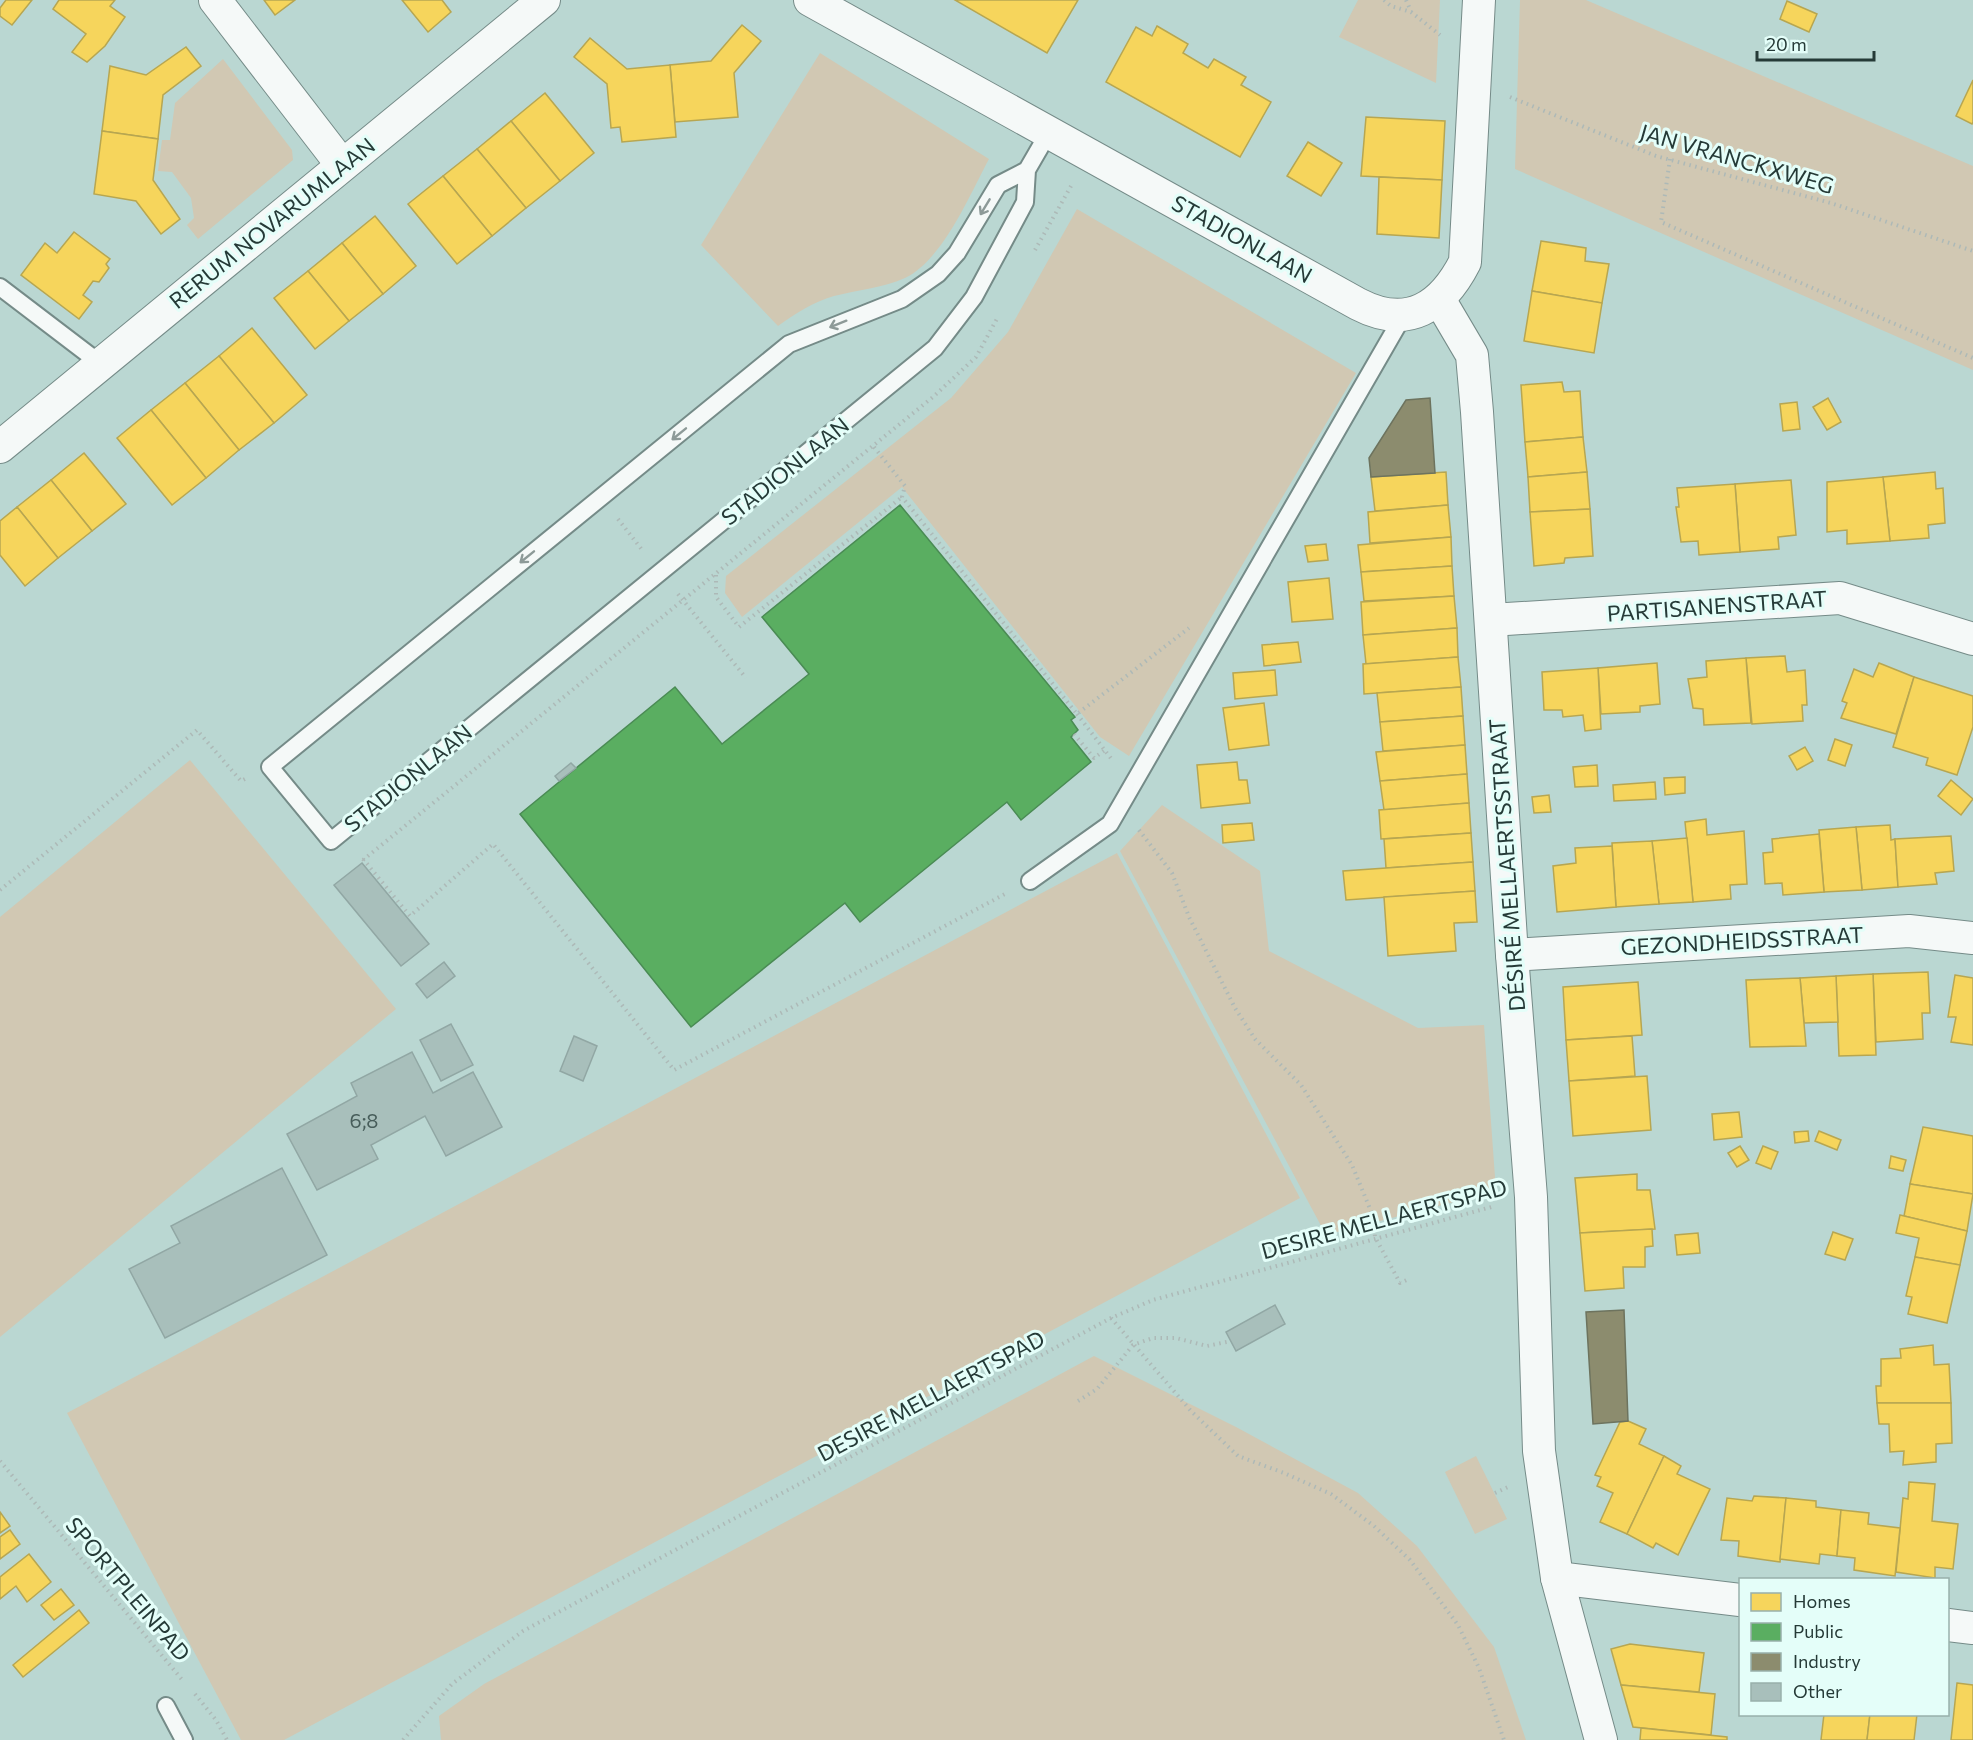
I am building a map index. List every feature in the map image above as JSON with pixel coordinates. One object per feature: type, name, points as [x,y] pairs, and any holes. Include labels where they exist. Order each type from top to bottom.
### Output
[{"type":"street","points":[[215,0],[342,165]]},
{"type":"street","name":"RERUM NOVARUMLAAN","points":[[0,447],[544,0]]},
{"type":"street","name":"STADIONLAAN","points":[[810,0],[1368,310],[1403,316]]},
{"type":"street","points":[[1403,316],[1425,308],[1439,299],[1453,286],[1465,262],[1479,0]]},
{"type":"street","name":"DÉSIRÉ MELLAERTSSTRAAT","points":[[1439,299],[1472,356],[1512,955],[1531,1197],[1539,1451],[1557,1578],[1601,1740]]},
{"type":"street","name":"PARTISANENSTRAAT","points":[[1491,620],[1840,598],[1973,639]]},
{"type":"street","name":"GEZONDHEIDSSTRAAT","points":[[1512,955],[1898,932],[1973,938]]},
{"type":"street","points":[[1557,1578],[1739,1600]]},
{"type":"street","points":[[1949,1625],[1973,1628]]},
{"type":"lane","name":"STADIONLAAN","points":[[270,767],[331,841],[934,348],[974,297],[1025,201],[1027,170],[1049,132]]},
{"type":"lane","points":[[270,767],[789,344],[902,298],[938,274],[957,253],[998,184],[1027,170]]},
{"type":"lane","points":[[0,287],[100,364]]},
{"type":"lane","points":[[1030,881],[1110,824],[1246,583],[1403,316]]},
{"type":"lane","points":[[166,1706],[184,1740]]},
{"type":"path","points":[[1384,0],[1391,6],[1411,12],[1444,38]]},
{"type":"path","points":[[1406,0],[1411,12]]},
{"type":"path","name":"JAN VRANCKXWEG","points":[[1502,96],[1670,159],[1831,203],[1973,251]]},
{"type":"path","points":[[1670,159],[1661,222],[1973,358]]},
{"type":"path","points":[[716,575],[716,597],[739,627],[902,498],[905,486],[874,447]]},
{"type":"path","points":[[601,498],[746,678]]},
{"type":"path","points":[[902,498],[1133,786]]},
{"type":"path","points":[[1077,714],[1192,626]]},
{"type":"path","points":[[0,890],[197,730],[241,781],[270,767]]},
{"type":"path","points":[[1074,734],[1094,758],[1105,750]]},
{"type":"path","points":[[1120,808],[1158,851],[1172,873],[1190,917],[1235,1008],[1255,1039],[1301,1085],[1346,1155],[1366,1196],[1373,1216],[1375,1237],[1400,1283],[1409,1279]]},
{"type":"path","points":[[331,841],[363,860],[410,916],[493,844],[674,1070],[1030,881]]},
{"type":"path","name":"DESIRE MELLAERTSPAD","points":[[403,1740],[452,1684],[523,1631],[1111,1318],[1153,1300],[1375,1237],[1531,1197]]},
{"type":"path","points":[[1111,1318],[1191,1411],[1238,1456],[1331,1494],[1374,1526],[1410,1560],[1458,1625],[1479,1668],[1504,1740]]},
{"type":"path","points":[[1078,1401],[1097,1389],[1133,1345],[1153,1338],[1176,1338],[1207,1346],[1231,1341]]},
{"type":"path","name":"SPORTPLEINPAD","points":[[0,1461],[186,1685]]},
{"type":"path","name":"SPORTPLEINPAD","points":[[194,1694],[216,1720],[227,1740]]},
{"type":"shaded area","points":[[1358,0],[1440,0],[1436,83],[1339,37]]},
{"type":"shaded area","points":[[1520,0],[1586,0],[1973,166],[1973,370],[1515,169]]},
{"type":"shaded area","points":[[820,53],[989,159],[954,225],[943,242],[919,269],[905,278],[879,287],[819,301],[778,326],[701,245]]},
{"type":"shaded area","points":[[223,59],[292,150],[293,160],[198,239],[187,225],[194,218],[191,198],[172,172],[158,171],[162,140],[170,140],[175,103]]},
{"type":"shaded area","points":[[1077,209],[1356,373],[1129,756],[1100,737],[902,487],[742,617],[725,593],[726,576],[951,398],[1008,332]]},
{"type":"shaded area","points":[[190,760],[396,1009],[0,1337],[0,917]]},
{"type":"shaded area","points":[[1162,805],[1260,871],[1269,951],[1418,1028],[1484,1025],[1496,1191],[1326,1235],[1120,851]]},
{"type":"shaded area","points":[[1117,853],[1300,1198],[284,1740],[241,1740],[67,1413]]},
{"type":"shaded area","points":[[1094,1356],[1236,1427],[1358,1493],[1417,1546],[1494,1647],[1526,1740],[441,1740],[439,1716],[484,1684]]},
{"type":"shaded area","points":[[1476,1456],[1507,1519],[1475,1534],[1445,1472]]},
{"type":"building: Homes","points":[[6,0],[32,0],[12,25],[0,16],[0,8]]},
{"type":"building: Homes","points":[[59,0],[115,0],[110,6],[125,17],[105,46],[87,62],[72,52],[86,34],[53,9]]},
{"type":"building: Homes","points":[[264,0],[295,0],[275,15]]},
{"type":"building: Homes","points":[[402,0],[442,0],[451,12],[428,32]]},
{"type":"building: Homes","points":[[955,0],[1078,0],[1047,53]]},
{"type":"building: Homes","points":[[1787,1],[1817,14],[1809,32],[1780,19]]},
{"type":"building: Homes","points":[[742,25],[761,41],[734,73],[738,117],[675,122],[670,65],[711,61]]},
{"type":"building: Homes","points":[[1157,26],[1188,44],[1183,53],[1208,68],[1214,59],[1246,77],[1241,85],[1271,102],[1240,157],[1106,82],[1136,27],[1152,36]]},
{"type":"building: Homes","points":[[590,38],[627,69],[670,65],[676,137],[622,142],[620,127],[611,128],[607,84],[574,57]]},
{"type":"building: Homes","points":[[186,47],[201,66],[163,95],[158,139],[102,131],[110,66],[146,75]]},
{"type":"building: Homes","points":[[1973,80],[1973,122],[1972,124],[1956,116]]},
{"type":"building: Homes","points":[[545,93],[594,153],[560,181],[511,121]]},
{"type":"building: Homes","points":[[1366,117],[1445,121],[1442,180],[1361,176]]},
{"type":"building: Homes","points":[[511,121],[560,181],[526,208],[477,149]]},
{"type":"building: Homes","points":[[102,131],[158,139],[153,180],[180,219],[161,234],[136,201],[94,194]]},
{"type":"building: Homes","points":[[1308,142],[1342,163],[1321,196],[1287,176]]},
{"type":"building: Homes","points":[[477,149],[526,208],[492,236],[443,176]]},
{"type":"building: Homes","points":[[443,176],[492,236],[457,264],[408,204]]},
{"type":"building: Homes","points":[[1379,177],[1442,180],[1439,238],[1377,234]]},
{"type":"building: Homes","points":[[375,216],[416,266],[383,294],[342,243]]},
{"type":"building: Homes","points":[[74,232],[110,259],[106,264],[109,268],[99,282],[93,281],[83,295],[92,302],[79,319],[21,275],[45,243],[57,253]]},
{"type":"building: Homes","points":[[1541,241],[1586,248],[1585,261],[1609,264],[1602,303],[1532,291]]},
{"type":"building: Homes","points":[[342,243],[383,294],[349,321],[308,271]]},
{"type":"building: Homes","points":[[308,271],[349,321],[315,349],[274,298]]},
{"type":"building: Homes","points":[[1532,291],[1602,303],[1594,353],[1524,341]]},
{"type":"building: Homes","points":[[252,328],[307,395],[274,423],[219,356]]},
{"type":"building: Homes","points":[[219,356],[274,423],[239,450],[185,383]]},
{"type":"building: Homes","points":[[1562,382],[1564,392],[1580,391],[1583,437],[1525,442],[1521,385]]},
{"type":"building: Homes","points":[[185,383],[239,450],[206,478],[151,410]]},
{"type":"building: Homes","points":[[1828,398],[1841,422],[1827,430],[1813,407]]},
{"type":"building: Homes","points":[[1797,402],[1800,429],[1783,431],[1780,404]]},
{"type":"building: Homes","points":[[151,410],[206,478],[172,505],[117,438]]},
{"type":"building: Homes","points":[[1583,437],[1587,472],[1528,477],[1525,442]]},
{"type":"building: Homes","points":[[84,453],[126,504],[92,531],[51,480]]},
{"type":"building: Homes","points":[[1446,472],[1448,505],[1375,511],[1371,477]]},
{"type":"building: Homes","points":[[1587,472],[1590,509],[1530,512],[1528,477]]},
{"type":"building: Homes","points":[[1935,472],[1936,489],[1943,488],[1945,523],[1928,525],[1929,538],[1890,541],[1883,477]]},
{"type":"building: Homes","points":[[1883,477],[1890,541],[1847,544],[1847,530],[1827,532],[1827,482]]},
{"type":"building: Homes","points":[[51,480],[92,531],[58,558],[17,507]]},
{"type":"building: Homes","points":[[1791,480],[1796,535],[1778,537],[1779,549],[1740,552],[1735,484]]},
{"type":"building: Homes","points":[[1735,484],[1740,552],[1699,555],[1698,541],[1681,542],[1676,507],[1679,507],[1677,488]]},
{"type":"building: Homes","points":[[1448,505],[1451,537],[1370,543],[1368,512]]},
{"type":"building: Homes","points":[[17,507],[58,558],[25,586],[0,555],[0,521]]},
{"type":"building: Homes","points":[[1590,509],[1593,556],[1565,558],[1564,563],[1534,566],[1530,512]]},
{"type":"building: Homes","points":[[1451,537],[1452,566],[1361,572],[1358,545]]},
{"type":"building: Homes","points":[[1326,544],[1328,560],[1308,562],[1305,546]]},
{"type":"building: Homes","points":[[1452,566],[1454,596],[1364,601],[1361,572]]},
{"type":"building: Homes","points":[[1329,578],[1333,619],[1292,622],[1288,582]]},
{"type":"building: Homes","points":[[1454,596],[1457,628],[1363,635],[1361,602]]},
{"type":"building: Homes","points":[[1457,628],[1458,657],[1366,664],[1363,635]]},
{"type":"building: Homes","points":[[1298,642],[1301,662],[1264,666],[1262,645]]},
{"type":"building: Homes","points":[[1785,656],[1787,672],[1805,670],[1807,705],[1802,705],[1803,721],[1752,724],[1746,658]]},
{"type":"building: Homes","points":[[1458,657],[1461,687],[1364,694],[1363,664]]},
{"type":"building: Homes","points":[[1746,658],[1751,723],[1704,725],[1703,709],[1693,708],[1688,679],[1707,677],[1706,661]]},
{"type":"building: Homes","points":[[1657,663],[1660,704],[1640,706],[1640,712],[1601,714],[1598,668]]},
{"type":"building: Homes","points":[[1879,663],[1914,677],[1896,734],[1841,718],[1847,703],[1842,701],[1854,669],[1873,677]]},
{"type":"building: Homes","points":[[1598,668],[1601,729],[1585,731],[1583,715],[1563,717],[1562,710],[1544,710],[1542,672]]},
{"type":"building: Homes","points":[[1275,670],[1277,695],[1235,699],[1233,673]]},
{"type":"building: Homes","points":[[1914,677],[1973,696],[1973,727],[1957,775],[1926,765],[1928,758],[1893,747]]},
{"type":"building: Homes","points":[[1461,687],[1463,716],[1380,722],[1377,693]]},
{"type":"building: Homes","points":[[1264,703],[1269,745],[1229,750],[1223,708]]},
{"type":"building: Homes","points":[[1463,716],[1465,745],[1383,751],[1380,722]]},
{"type":"building: Homes","points":[[1835,739],[1852,745],[1845,766],[1828,760]]},
{"type":"building: Homes","points":[[1465,745],[1467,774],[1380,781],[1376,752]]},
{"type":"building: Homes","points":[[1805,747],[1813,761],[1797,770],[1789,756]]},
{"type":"building: Homes","points":[[1237,762],[1239,780],[1247,780],[1250,803],[1201,808],[1197,765]]},
{"type":"building: Homes","points":[[1597,765],[1598,786],[1575,787],[1573,767]]},
{"type":"building: Homes","points":[[1467,774],[1469,803],[1384,810],[1380,781]]},
{"type":"building: Homes","points":[[1685,777],[1685,793],[1665,795],[1664,778]]},
{"type":"building: Homes","points":[[1951,780],[1973,799],[1961,815],[1938,796]]},
{"type":"building: Homes","points":[[1655,782],[1656,799],[1614,801],[1613,785]]},
{"type":"building: Homes","points":[[1549,795],[1551,812],[1534,813],[1532,797]]},
{"type":"building: Homes","points":[[1469,803],[1471,833],[1381,839],[1379,810]]},
{"type":"building: Homes","points":[[1706,819],[1707,835],[1744,831],[1747,884],[1730,885],[1731,899],[1693,902],[1685,822]]},
{"type":"building: Homes","points":[[1252,823],[1254,840],[1223,843],[1222,825]]},
{"type":"building: Homes","points":[[1890,825],[1891,840],[1895,839],[1898,887],[1862,890],[1856,827]]},
{"type":"building: Homes","points":[[1856,827],[1862,890],[1824,892],[1819,830]]},
{"type":"building: Homes","points":[[1471,833],[1473,862],[1386,868],[1384,839]]},
{"type":"building: Homes","points":[[1819,834],[1824,892],[1783,895],[1782,883],[1765,884],[1763,853],[1773,852],[1772,839]]},
{"type":"building: Homes","points":[[1951,836],[1954,871],[1935,873],[1937,884],[1898,887],[1895,839]]},
{"type":"building: Homes","points":[[1687,838],[1693,902],[1659,904],[1652,841]]},
{"type":"building: Homes","points":[[1652,841],[1659,904],[1616,907],[1612,843]]},
{"type":"building: Homes","points":[[1612,846],[1616,907],[1557,912],[1553,866],[1576,863],[1575,848]]},
{"type":"building: Homes","points":[[1473,862],[1475,891],[1346,900],[1343,871]]},
{"type":"building: Homes","points":[[1475,891],[1477,922],[1454,923],[1456,951],[1388,956],[1384,897]]},
{"type":"building: Homes","points":[[1928,972],[1930,1013],[1922,1013],[1923,1039],[1876,1042],[1873,974]]},
{"type":"building: Homes","points":[[1873,974],[1876,1055],[1839,1056],[1836,976]]},
{"type":"building: Homes","points":[[1955,975],[1973,978],[1973,1045],[1951,1042],[1956,1017],[1948,1017]]},
{"type":"building: Homes","points":[[1836,976],[1838,1022],[1804,1023],[1800,978]]},
{"type":"building: Homes","points":[[1800,978],[1806,1046],[1750,1047],[1746,980]]},
{"type":"building: Homes","points":[[1638,982],[1642,1035],[1566,1040],[1563,987]]},
{"type":"building: Homes","points":[[1632,1036],[1635,1076],[1569,1081],[1566,1040]]},
{"type":"building: Homes","points":[[1647,1076],[1651,1130],[1573,1136],[1569,1081]]},
{"type":"building: Homes","points":[[1739,1112],[1742,1137],[1714,1140],[1712,1114]]},
{"type":"building: Homes","points":[[1923,1127],[1973,1136],[1973,1194],[1910,1184]]},
{"type":"building: Homes","points":[[1808,1131],[1809,1141],[1795,1143],[1794,1132]]},
{"type":"building: Homes","points":[[1819,1131],[1841,1140],[1837,1150],[1815,1141]]},
{"type":"building: Homes","points":[[1740,1146],[1749,1160],[1737,1167],[1728,1153]]},
{"type":"building: Homes","points":[[1763,1146],[1778,1152],[1771,1169],[1756,1163]]},
{"type":"building: Homes","points":[[1891,1156],[1906,1160],[1903,1171],[1889,1168]]},
{"type":"building: Homes","points":[[1637,1174],[1637,1190],[1650,1190],[1655,1229],[1580,1233],[1575,1178]]},
{"type":"building: Homes","points":[[1910,1184],[1973,1194],[1967,1231],[1904,1216]]},
{"type":"building: Homes","points":[[1900,1215],[1967,1231],[1960,1265],[1915,1257],[1919,1238],[1896,1233]]},
{"type":"building: Homes","points":[[1652,1229],[1653,1246],[1645,1247],[1645,1267],[1623,1267],[1624,1288],[1585,1291],[1580,1233]]},
{"type":"building: Homes","points":[[1833,1232],[1853,1239],[1845,1260],[1825,1254]]},
{"type":"building: Homes","points":[[1698,1233],[1700,1253],[1677,1255],[1675,1235]]},
{"type":"building: Homes","points":[[1915,1257],[1960,1265],[1947,1323],[1908,1314],[1912,1297],[1906,1296]]},
{"type":"building: Homes","points":[[1933,1345],[1934,1365],[1949,1364],[1951,1403],[1877,1403],[1876,1386],[1881,1386],[1881,1359],[1901,1358],[1900,1349]]},
{"type":"building: Homes","points":[[1877,1403],[1951,1403],[1952,1443],[1936,1444],[1936,1462],[1903,1465],[1904,1451],[1890,1452],[1889,1424],[1879,1424]]},
{"type":"building: Homes","points":[[1628,1421],[1646,1429],[1639,1444],[1664,1456],[1627,1534],[1600,1522],[1613,1493],[1597,1486],[1601,1477],[1595,1475],[1620,1422]]},
{"type":"building: Homes","points":[[1664,1456],[1681,1466],[1677,1474],[1710,1489],[1678,1555],[1656,1543],[1653,1548],[1627,1534]]},
{"type":"building: Homes","points":[[1909,1482],[1935,1484],[1932,1521],[1958,1524],[1953,1569],[1935,1567],[1935,1578],[1896,1572],[1903,1498],[1908,1499]]},
{"type":"building: Homes","points":[[1754,1496],[1786,1498],[1780,1562],[1738,1556],[1739,1541],[1721,1540],[1727,1498],[1752,1501]]},
{"type":"building: Homes","points":[[1786,1498],[1816,1501],[1816,1507],[1841,1510],[1837,1556],[1820,1554],[1819,1564],[1780,1559]]},
{"type":"building: Homes","points":[[1841,1510],[1869,1513],[1868,1524],[1900,1528],[1895,1576],[1854,1570],[1855,1558],[1837,1556]]},
{"type":"building: Homes","points":[[0,1512],[10,1526],[0,1533]]},
{"type":"building: Homes","points":[[10,1530],[20,1544],[0,1559],[0,1537]]},
{"type":"building: Homes","points":[[29,1554],[51,1582],[27,1602],[16,1586],[0,1599],[0,1577]]},
{"type":"building: Homes","points":[[61,1589],[74,1605],[54,1620],[41,1605]]},
{"type":"building: Homes","points":[[79,1610],[89,1623],[23,1677],[13,1665]]},
{"type":"building: Homes","points":[[1630,1644],[1704,1653],[1699,1692],[1621,1685],[1611,1649]]},
{"type":"building: Homes","points":[[1957,1683],[1973,1685],[1973,1740],[1951,1740]]},
{"type":"building: Homes","points":[[1621,1685],[1715,1694],[1711,1735],[1633,1727]]},
{"type":"building: Homes","points":[[1824,1716],[1870,1716],[1867,1740],[1821,1740]]},
{"type":"building: Homes","points":[[1870,1716],[1917,1716],[1914,1740],[1867,1740]]},
{"type":"building: Homes","points":[[1641,1728],[1727,1737],[1727,1740],[1640,1740]]},
{"type":"building: Public","points":[[900,505],[1075,717],[1071,720],[1078,730],[1071,737],[1091,762],[1021,820],[1007,802],[860,922],[845,903],[691,1027],[520,814],[675,687],[722,744],[809,674],[762,617]]},
{"type":"building: Industry","points":[[1430,398],[1435,473],[1371,477],[1369,458],[1406,400]]},
{"type":"building: Industry","points":[[1624,1310],[1628,1421],[1593,1424],[1586,1312]]},
{"type":"building: Other","points":[[571,763],[576,768],[559,781],[555,776]]},
{"type":"building: Other","points":[[362,863],[429,944],[401,966],[334,885]]},
{"type":"building: Other","points":[[444,962],[455,976],[427,998],[416,984]]},
{"type":"building: Other","points":[[451,1024],[473,1065],[441,1081],[420,1040]]},
{"type":"building: Other","points":[[574,1036],[597,1046],[583,1081],[560,1071]]},
{"type":"building: Other","points":[[412,1052],[433,1093],[473,1072],[502,1127],[446,1156],[425,1116],[371,1145],[378,1159],[317,1190],[287,1134],[357,1096],[351,1083]]},
{"type":"building: Other","points":[[282,1168],[327,1255],[165,1338],[129,1269],[180,1243],[171,1226]]},
{"type":"building: Other","points":[[1275,1305],[1285,1324],[1236,1351],[1226,1332]]}]
